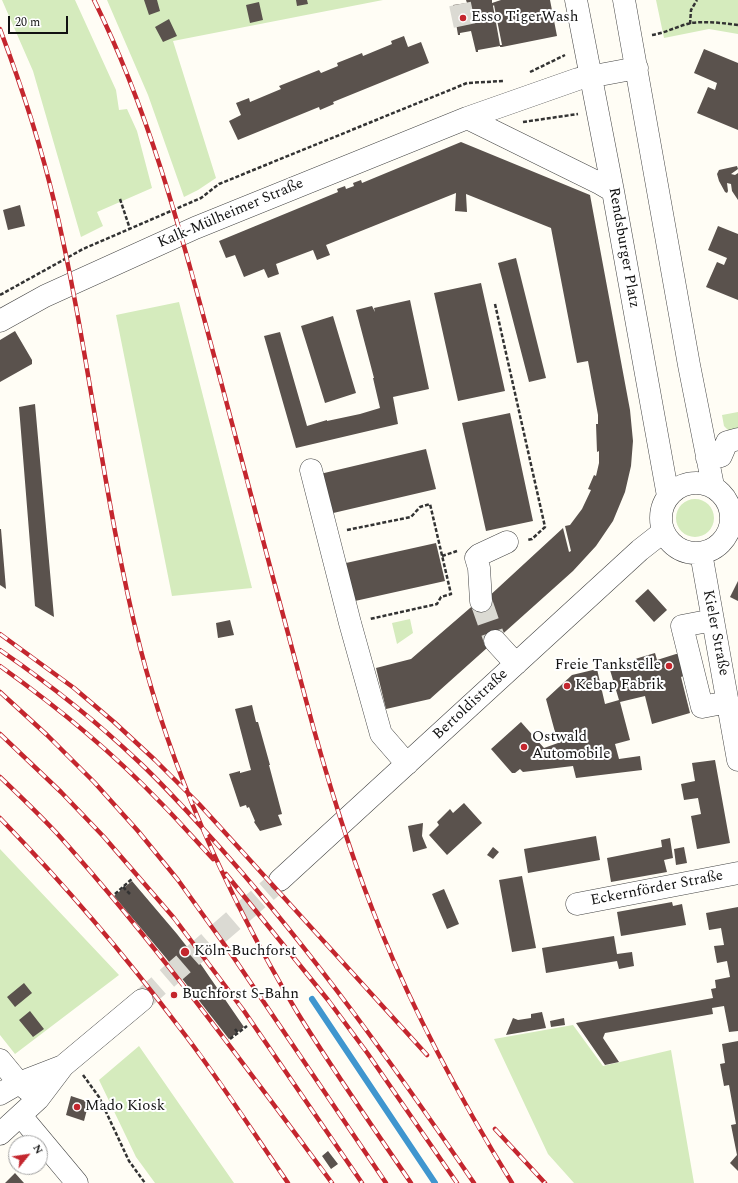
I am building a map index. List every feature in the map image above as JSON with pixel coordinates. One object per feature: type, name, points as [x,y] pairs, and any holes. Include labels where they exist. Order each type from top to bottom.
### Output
[{"type":"street","name":"Rendsburger Platz","points":[[576,0],[613,191],[668,496]]},
{"type":"street","points":[[624,0],[713,486]]},
{"type":"street","name":"Kalk-Mülheimer Straße","points":[[0,321],[45,296],[195,228],[467,118],[578,79],[637,68]]},
{"type":"street","points":[[467,118],[613,191]]},
{"type":"street","points":[[707,458],[721,456],[727,442],[738,439]]},
{"type":"street","points":[[311,470],[350,624],[381,734],[407,764]]},
{"type":"street","points":[[689,483],[701,483],[713,486],[725,497],[735,523],[723,541],[713,549],[701,553],[687,552],[674,545],[663,532],[661,522],[662,508],[668,496],[678,487],[689,483]]},
{"type":"street","name":"Bertoldistraße","points":[[280,880],[640,550],[663,532]]},
{"type":"street","points":[[481,601],[479,568],[476,558],[479,555],[507,542]]},
{"type":"street","name":"Kieler Straße","points":[[701,553],[738,760]]},
{"type":"street","points":[[713,620],[682,626],[702,707],[728,702]]},
{"type":"street","points":[[496,641],[516,664]]},
{"type":"street","name":"Eckernförder Straße","points":[[577,904],[738,873]]},
{"type":"street","points":[[0,1134],[21,1116],[38,1098],[66,1063],[142,1000]]},
{"type":"street","points":[[0,1060],[19,1083],[38,1098]]},
{"type":"street","points":[[0,1094],[19,1083],[66,1063]]},
{"type":"street","points":[[21,1116],[76,1183]]},
{"type":"path","points":[[690,24],[691,10],[698,0]]},
{"type":"path","points":[[632,39],[662,33],[690,24],[713,21],[738,25]]},
{"type":"path","points":[[524,74],[566,55]]},
{"type":"path","points":[[0,295],[82,249],[201,198],[219,184],[467,83],[510,81]]},
{"type":"path","points":[[120,199],[130,229]]},
{"type":"path","points":[[494,304],[545,527],[532,539],[507,542]]},
{"type":"path","points":[[327,535],[411,516],[420,507],[430,504],[451,594],[441,597],[438,604],[350,624]]},
{"type":"path","points":[[115,894],[133,878]]},
{"type":"path","points":[[123,887],[130,894]]},
{"type":"path","points":[[230,1039],[247,1026]]},
{"type":"path","points":[[235,1029],[238,1033]]},
{"type":"path","points":[[66,1063],[89,1082],[99,1097],[129,1161],[145,1183]]},
{"type":"green space","points":[[2,0],[75,0],[116,90],[119,110],[127,109],[137,131],[152,188],[97,212],[103,226],[81,237],[33,71]]},
{"type":"green space","points":[[107,0],[383,0],[173,41],[216,178],[184,197],[148,95]]},
{"type":"green space","points":[[656,0],[738,0],[738,34],[709,29],[664,38]]},
{"type":"green space","points":[[179,302],[252,588],[172,596],[116,315]]},
{"type":"green space","points":[[738,412],[738,432],[729,431],[724,426],[722,415]]},
{"type":"green space","points":[[691,499],[699,499],[706,502],[711,507],[714,518],[711,529],[706,534],[699,537],[691,537],[684,534],[679,529],[676,522],[676,514],[679,507],[684,502]]},
{"type":"green space","points":[[410,619],[413,633],[397,644],[392,623]]},
{"type":"green space","points":[[0,849],[119,975],[15,1054],[0,1035]]},
{"type":"green space","points":[[573,1025],[603,1066],[671,1050],[694,1183],[574,1183],[548,1154],[494,1039]]},
{"type":"green space","points":[[139,1046],[234,1183],[155,1183],[136,1157],[99,1080]]},
{"type":"building","points":[[144,0],[157,0],[160,11],[149,15]]},
{"type":"building","points":[[296,0],[307,0],[308,4],[297,6]]},
{"type":"building","points":[[466,0],[492,0],[492,3],[501,0],[550,0],[557,36],[502,47],[500,46],[478,50],[478,52],[476,52],[471,31],[460,33],[460,35],[458,35],[453,5],[467,3]],"holes":[[[494,5],[502,45],[500,45]]]},
{"type":"building","points":[[259,2],[263,20],[250,23],[246,5]]},
{"type":"building","points":[[169,19],[177,36],[163,42],[155,27]]},
{"type":"building","points":[[404,36],[408,47],[421,42],[429,63],[333,102],[334,104],[320,110],[319,107],[238,140],[229,121],[241,115],[236,103],[249,98],[250,102],[281,89],[279,86],[319,70],[321,73],[338,66],[337,63],[362,53],[363,56],[392,44],[391,41]]},
{"type":"building","points":[[704,49],[738,63],[738,130],[697,113],[708,87],[715,90],[717,83],[694,73]]},
{"type":"building","points":[[461,142],[590,195],[630,410],[633,441],[631,466],[625,492],[613,521],[596,546],[573,571],[430,699],[386,709],[376,668],[411,659],[477,602],[486,599],[563,528],[569,552],[571,551],[565,526],[570,525],[582,509],[591,490],[588,489],[594,475],[596,476],[599,463],[596,424],[598,424],[598,415],[588,361],[577,363],[551,228],[466,194],[467,212],[455,211],[456,193],[326,245],[330,255],[317,260],[313,250],[276,264],[279,274],[268,278],[264,269],[244,277],[235,255],[226,258],[219,241],[338,192],[337,189],[345,186],[346,189],[354,186],[353,183],[361,180],[362,183]]},
{"type":"building","points":[[737,166],[738,169],[731,174],[735,175],[738,173],[738,200],[732,191],[731,184],[727,183],[728,191],[727,193],[725,192],[717,174],[719,170]]},
{"type":"building","points":[[20,205],[25,226],[8,230],[3,210]]},
{"type":"building","points":[[718,226],[738,234],[738,300],[706,287],[717,262],[724,265],[727,258],[708,250]]},
{"type":"building","points":[[516,258],[546,378],[529,382],[498,263]]},
{"type":"building","points":[[481,283],[505,391],[458,401],[434,293]]},
{"type":"building","points":[[410,300],[429,389],[393,397],[398,424],[296,448],[264,336],[280,332],[307,426],[327,420],[360,414],[380,408],[374,378],[356,310],[372,306],[375,312],[374,308]]},
{"type":"building","points":[[333,316],[356,393],[325,403],[301,326]]},
{"type":"building","points":[[15,331],[32,360],[32,364],[0,382],[0,340]]},
{"type":"building","points":[[35,404],[54,617],[35,606],[19,407]]},
{"type":"building","points":[[510,413],[533,521],[486,531],[462,423]]},
{"type":"building","points":[[426,449],[436,489],[329,514],[320,474]]},
{"type":"building","points":[[1,529],[6,589],[0,585]]},
{"type":"building","points":[[436,543],[445,581],[355,601],[346,563]]},
{"type":"building","points":[[738,581],[738,601],[730,597]]},
{"type":"building","points":[[648,589],[667,610],[654,622],[635,601]]},
{"type":"building","points":[[230,620],[234,635],[218,638],[216,623]]},
{"type":"building","points":[[655,653],[657,660],[676,654],[684,654],[688,674],[681,677],[690,713],[652,724],[645,696],[620,702],[630,740],[615,744],[619,759],[640,756],[642,770],[576,778],[573,766],[523,772],[520,769],[515,773],[512,773],[491,749],[521,722],[544,748],[558,743],[546,699],[572,675],[597,669],[605,704],[619,700],[610,670],[636,663],[635,659]]},
{"type":"building","points":[[252,705],[270,765],[282,814],[278,815],[282,825],[260,831],[254,822],[255,821],[249,807],[247,808],[246,805],[240,807],[229,774],[251,770],[235,709]]},
{"type":"building","points":[[715,760],[730,843],[697,849],[691,816],[701,814],[698,798],[684,800],[681,784],[695,781],[692,763]]},
{"type":"building","points":[[464,803],[482,823],[447,855],[429,835],[439,825],[437,822],[450,809],[453,813]]},
{"type":"building","points":[[423,823],[422,836],[427,848],[413,852],[408,826]]},
{"type":"building","points":[[596,836],[600,860],[528,873],[524,849]]},
{"type":"building","points":[[670,838],[673,858],[664,860],[667,872],[611,882],[607,858],[662,847],[661,840]]},
{"type":"building","points":[[493,847],[499,852],[493,859],[487,855]]},
{"type":"building","points":[[684,847],[687,863],[676,865],[674,849]]},
{"type":"building","points":[[522,876],[536,948],[512,952],[499,880]]},
{"type":"building","points":[[132,881],[202,966],[244,1027],[229,1039],[166,958],[114,896]]},
{"type":"building","points":[[444,889],[459,924],[447,929],[432,894]]},
{"type":"building","points":[[672,902],[673,906],[682,904],[686,925],[621,936],[617,912]]},
{"type":"building","points":[[738,907],[738,1031],[729,1032],[724,1006],[712,1008],[713,1014],[605,1033],[603,1038],[619,1062],[605,1065],[576,1023],[713,998],[711,989],[716,988],[715,980],[730,977],[727,961],[717,963],[714,946],[724,945],[721,928],[709,930],[706,913]]},
{"type":"building","points":[[614,936],[617,954],[632,952],[634,966],[619,969],[617,961],[546,973],[542,948]]},
{"type":"building","points":[[24,983],[32,993],[15,1007],[7,997]]},
{"type":"building","points":[[30,1011],[44,1029],[33,1037],[19,1020]]},
{"type":"building","points":[[542,1012],[546,1028],[506,1035],[513,1018],[518,1020],[531,1018],[531,1014]]},
{"type":"building","points":[[564,1018],[565,1025],[551,1027],[550,1021]]},
{"type":"building","points":[[738,1041],[738,1171],[730,1163],[737,1155],[731,1125],[736,1124],[729,1085],[724,1086],[720,1064],[725,1063],[722,1044]]},
{"type":"building","points":[[71,1096],[89,1102],[84,1121],[66,1115]]},
{"type":"building","points":[[328,1151],[338,1164],[331,1169],[322,1156]]},
{"type":"building","points":[[13,1175],[17,1175],[24,1183],[5,1183]]},
{"type":"waterway","points":[[312,999],[435,1183]]},
{"type":"tunnel","points":[[460,4],[466,32]]},
{"type":"tunnel","points":[[481,601],[495,641]]},
{"type":"tunnel","points":[[142,1000],[280,880]]},
{"type":"railway","points":[[94,0],[114,44],[149,133],[178,224],[314,730],[336,806],[353,856],[381,931],[425,1028],[458,1091],[512,1183]]},
{"type":"railway","points":[[0,29],[30,114],[54,201],[77,312],[127,592],[153,695],[169,742],[205,835],[248,925],[272,969],[297,1012],[411,1183]]},
{"type":"railway","points":[[0,634],[74,688],[155,760],[199,804],[427,1055]]},
{"type":"railway","points":[[0,650],[71,702],[122,746],[171,794],[224,852],[258,891],[323,972],[385,1056],[474,1183]]},
{"type":"railway","points":[[0,666],[62,713],[122,764],[166,808],[213,859]]},
{"type":"railway","points":[[0,692],[47,735],[94,782],[138,831],[178,880],[234,958],[386,1183]]},
{"type":"railway","points":[[0,734],[61,792],[104,837],[174,918],[244,1011],[362,1183]]},
{"type":"railway","points":[[0,777],[62,839],[133,922],[201,1008],[332,1183]]},
{"type":"railway","points":[[0,818],[93,920],[137,973],[207,1065],[288,1183]]},
{"type":"railway","points":[[226,874],[328,1000],[368,1054],[457,1183]]},
{"type":"railway","points":[[495,1129],[545,1183]]},
{"type":"place","name":"Esso TigerWash","points":[[463,18]]},
{"type":"place","name":"Freie Tankstelle","points":[[669,666]]},
{"type":"place","name":"Kebap Fabrik","points":[[567,686]]},
{"type":"place","name":"Ostwald Automobile","points":[[524,747]]},
{"type":"place","name":"Köln-Buchforst","points":[[185,952]]},
{"type":"place","name":"Buchforst S-Bahn","points":[[174,995]]},
{"type":"place","name":"Mado Kiosk","points":[[77,1107]]}]
